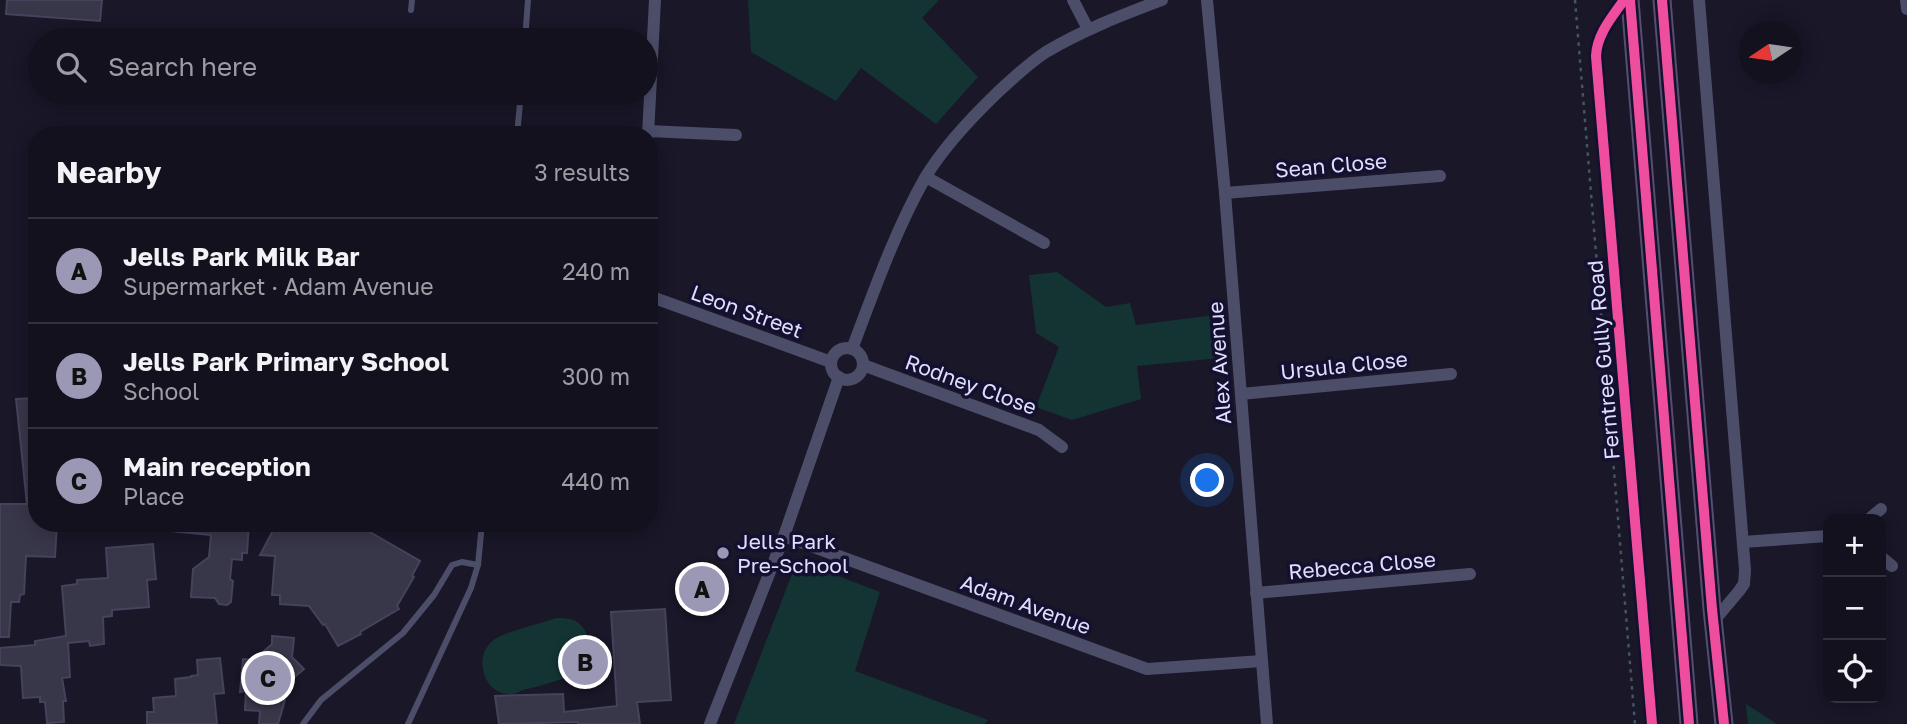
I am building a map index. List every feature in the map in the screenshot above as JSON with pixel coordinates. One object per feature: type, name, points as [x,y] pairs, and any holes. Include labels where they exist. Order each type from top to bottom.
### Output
[{"type":"main road","points":[[1630,0],[1689,724]]},
{"type":"main road","points":[[1662,0],[1713,622],[1724,724]]},
{"type":"street","points":[[654,28],[655,0]]},
{"type":"street","points":[[1073,0],[1088,29]]},
{"type":"street","points":[[852,349],[895,240],[926,177],[947,147],[1010,81],[1044,54],[1088,29],[1162,0]]},
{"type":"street","name":"Alex Avenue","points":[[1207,0],[1226,193],[1267,724]]},
{"type":"street","name":"Ferntree Gully Road","points":[[1624,0],[1602,33],[1596,56],[1652,724]]},
{"type":"street","points":[[1699,0],[1745,570],[1744,584],[1713,622]]},
{"type":"street","points":[[1906,0],[1907,9]]},
{"type":"street","points":[[648,126],[649,105]]},
{"type":"street","points":[[658,133],[736,135]]},
{"type":"street","name":"Sean Close","points":[[1226,193],[1440,176]]},
{"type":"street","points":[[926,177],[1044,243]]},
{"type":"street","name":"Leon Street","points":[[658,299],[831,362]]},
{"type":"street","points":[[848,348],[858,352],[863,365],[854,378],[849,379],[834,373],[831,362],[839,350],[848,348]]},
{"type":"street","name":"Rodney Close","points":[[863,365],[1040,430],[1062,447]]},
{"type":"street","name":"Ursula Close","points":[[1241,394],[1451,374]]},
{"type":"street","points":[[709,724],[784,536],[839,377]]},
{"type":"street","points":[[1875,514],[1881,509]]},
{"type":"street","name":"Adam Avenue","points":[[784,536],[1147,668],[1262,661]]},
{"type":"street","points":[[1743,542],[1823,536]]},
{"type":"street","points":[[1886,561],[1892,566]]},
{"type":"street","name":"Rebecca Close","points":[[1256,593],[1470,574]]},
{"type":"lane","points":[[411,10],[412,0]]},
{"type":"lane","points":[[526,28],[528,0]]},
{"type":"lane","points":[[518,126],[520,105]]},
{"type":"lane","points":[[408,724],[471,588],[478,565],[481,532]]},
{"type":"lane","points":[[303,724],[321,700],[403,633],[434,594],[452,565],[462,562],[478,565]]},
{"type":"path","points":[[1576,0],[1635,724]]},
{"type":"green space","points":[[748,0],[939,0],[922,18],[978,77],[936,124],[861,68],[836,101],[751,52]]},
{"type":"green space","points":[[1057,272],[1106,307],[1130,303],[1136,325],[1215,315],[1220,358],[1137,366],[1141,399],[1072,420],[1036,407],[1059,347],[1036,333],[1029,275]]},
{"type":"green space","points":[[812,566],[880,592],[855,671],[988,720],[985,724],[734,724],[792,574],[798,567]]},
{"type":"green space","points":[[556,618],[574,620],[587,634],[590,648],[588,659],[581,668],[559,680],[514,694],[502,693],[494,688],[488,682],[482,664],[488,646],[507,633]]},
{"type":"green space","points":[[1746,704],[1777,724],[1748,724]]},
{"type":"building","points":[[7,0],[102,0],[100,21],[6,14]]},
{"type":"building","points":[[28,398],[28,532],[56,532],[55,557],[26,556],[24,594],[20,595],[19,602],[11,602],[9,637],[0,637],[0,504],[27,504],[16,399]]},
{"type":"building","points":[[181,532],[248,532],[247,553],[242,553],[242,560],[232,559],[231,602],[227,605],[219,604],[215,598],[191,597],[193,569],[209,557],[211,535]]},
{"type":"building","points":[[272,532],[370,532],[420,561],[397,606],[399,609],[338,646],[325,624],[323,625],[309,606],[280,604],[280,595],[272,595],[275,556],[260,555]]},
{"type":"building","points":[[153,544],[156,579],[147,580],[149,607],[112,610],[112,616],[103,617],[104,644],[90,646],[89,641],[68,643],[70,677],[62,678],[66,701],[63,701],[64,722],[47,723],[45,702],[40,702],[40,697],[23,698],[21,666],[0,665],[0,648],[35,645],[35,641],[66,636],[62,586],[77,584],[77,580],[108,578],[106,548]]},
{"type":"building","points":[[665,609],[671,700],[637,702],[640,724],[499,724],[495,696],[563,694],[564,712],[617,706],[611,612]]},
{"type":"building","points":[[272,636],[294,638],[292,657],[304,669],[274,695],[285,700],[278,724],[259,724],[260,711],[245,710],[246,691],[240,692],[243,659],[254,660],[272,644]]},
{"type":"building","points":[[220,658],[224,693],[214,694],[217,724],[147,724],[147,712],[154,712],[153,698],[176,696],[175,679],[198,675],[197,660]]},
{"type":"cycle path","points":[[1624,0],[1602,33],[1596,56],[1652,724]]},
{"type":"cycle path","points":[[1630,0],[1689,724]]},
{"type":"cycle path","points":[[1662,0],[1712,609],[1724,724]]},
{"type":"place","name":"Jells Park Pre-School","points":[[723,553]]},
{"type":"place","name":"Jells Park Milk Bar","points":[[702,589]]},
{"type":"place","name":"Jells Park Primary School","points":[[585,662]]},
{"type":"place","name":"Main reception","points":[[268,678]]}]
